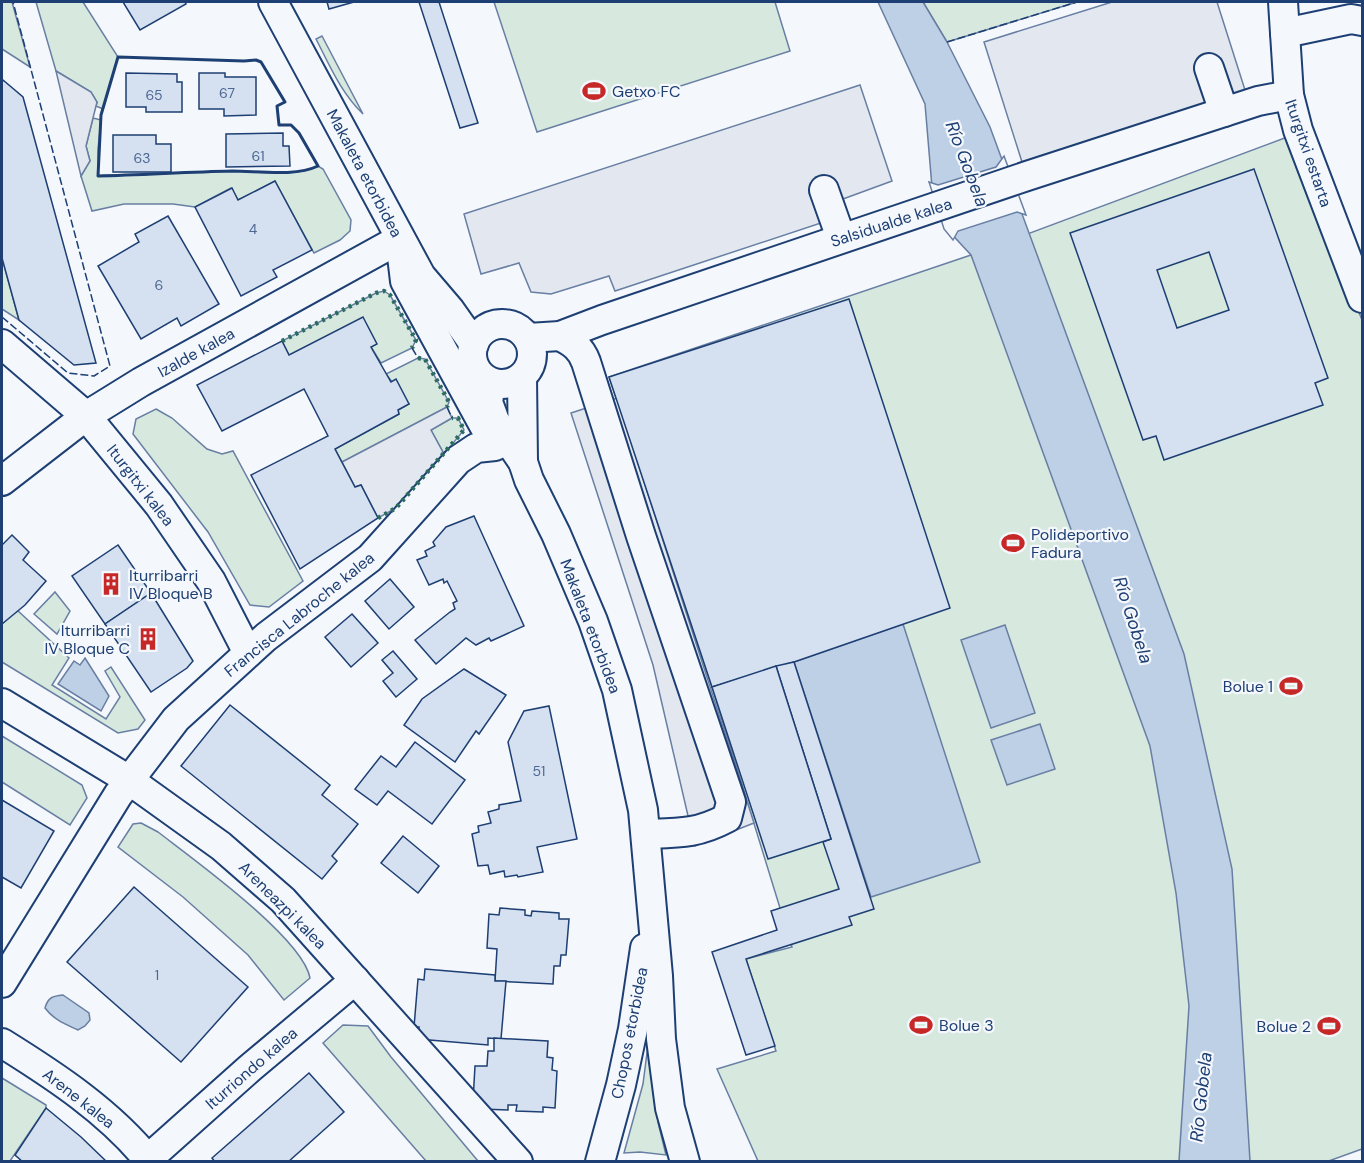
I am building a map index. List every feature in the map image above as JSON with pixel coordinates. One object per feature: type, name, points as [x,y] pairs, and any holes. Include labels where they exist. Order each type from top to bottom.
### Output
[{"type":"street","name":"Makaleta etorbidea","points":[[273,2],[421,276],[450,310],[474,344]]},
{"type":"street","name":"Iturgitxi estarta","points":[[1283,2],[1289,95],[1298,130],[1362,298]]},
{"type":"street","points":[[1285,33],[1351,19],[1362,21]]},
{"type":"street","points":[[1209,68],[1224,112]]},
{"type":"street","name":"Salsidualde kalea","points":[[528,338],[560,336],[1027,176],[1224,112],[1273,97],[1289,95]]},
{"type":"street","points":[[824,190],[841,238]]},
{"type":"street","points":[[400,239],[405,281],[511,472],[526,471],[522,377]]},
{"type":"street","name":"Izalde kalea","points":[[2,481],[86,416],[141,382],[400,239]]},
{"type":"street","points":[[450,310],[495,325],[514,326],[522,331],[528,338],[533,354],[532,363],[522,377],[513,382],[491,383],[473,363],[472,353],[479,335],[495,325]]},
{"type":"street","points":[[560,336],[577,345],[586,362],[641,536],[731,802],[727,818],[707,828],[675,834],[646,834]]},
{"type":"street","name":"Iturgitxi kalea","points":[[2,344],[86,416],[159,505],[211,580],[248,653]]},
{"type":"street","name":"Makaleta etorbidea","points":[[491,383],[488,402],[495,421],[526,471],[556,534],[588,610],[617,690],[643,810],[664,1062],[670,1108],[685,1161]]},
{"type":"street","name":"Francisca Labroche kalea","points":[[2,982],[129,780],[176,719],[248,653],[370,558],[458,460],[476,448],[495,446]]},
{"type":"street","name":"Areneazpi kalea","points":[[2,703],[129,780],[221,846],[283,900],[518,1161]]},
{"type":"street","name":"Makaleta etorbidea","points":[[652,904],[669,952],[674,1032],[683,1084],[704,1161]]},
{"type":"street","name":"Chopos etorbidea","points":[[600,1161],[621,1085],[633,1029],[652,904]]},
{"type":"street","name":"Iturriondo kalea","points":[[149,1160],[250,1068],[356,980]]},
{"type":"street","name":"Arene kalea","points":[[2,1043],[46,1071],[103,1114],[149,1160]]},
{"type":"shaded area","points":[[2,2],[12,2],[30,67],[2,49]]},
{"type":"shaded area","points":[[36,2],[83,2],[118,57],[103,109],[96,106],[97,102],[91,92],[56,71]]},
{"type":"shaded area","name":"Getxo FC","points":[[494,2],[775,2],[790,51],[537,132]]},
{"type":"shaded area","points":[[923,2],[1077,2],[947,42]]},
{"type":"shaded area","points":[[1112,2],[1217,2],[1245,90],[1022,162],[984,42]]},
{"type":"shaded area","points":[[322,36],[363,114],[348,97],[331,69],[316,39]]},
{"type":"shaded area","points":[[56,71],[91,92],[97,102],[86,146],[90,161],[81,176]]},
{"type":"shaded area","points":[[860,85],[892,181],[843,199],[848,214],[615,291],[609,276],[551,294],[531,292],[519,263],[481,274],[464,214]]},
{"type":"shaded area","points":[[93,118],[101,120],[98,176],[232,171],[287,173],[309,170],[318,166],[323,169],[351,220],[350,231],[340,240],[314,253],[275,181],[238,200],[231,188],[195,207],[173,204],[124,204],[92,211],[81,176],[90,161],[86,146]]},
{"type":"shaded area","name":"Polideportivo Fadura","points":[[1290,136],[1362,320],[1362,1149],[1326,1162],[758,1161],[717,1069],[776,1051],[746,959],[792,947],[712,687],[609,377],[971,255]]},
{"type":"shaded area","points":[[2,258],[19,320],[2,309]]},
{"type":"shaded area","points":[[384,291],[390,295],[416,340],[412,348],[381,363],[371,347],[376,344],[289,355],[282,341]]},
{"type":"shaded area","points":[[418,358],[425,359],[449,402],[447,407],[342,462],[335,449],[399,414],[398,410],[409,404],[386,374]]},
{"type":"shaded area","points":[[617,398],[754,823],[695,846],[653,665],[571,413]]},
{"type":"shaded area","points":[[447,407],[452,418],[431,430],[444,454],[396,508],[378,518],[361,485],[355,487],[342,462]]},
{"type":"shaded area","points":[[156,409],[172,418],[207,449],[222,454],[233,451],[303,581],[269,607],[250,605],[208,532],[133,434],[136,419]]},
{"type":"shaded area","points":[[452,418],[458,418],[464,430],[444,454],[431,430]]},
{"type":"shaded area","points":[[55,592],[70,611],[57,634],[34,614]]},
{"type":"shaded area","points":[[17,610],[69,658],[52,685],[106,719],[120,697],[105,671],[111,667],[145,720],[138,729],[118,733],[2,662],[2,624]]},
{"type":"shaded area","points":[[2,736],[82,785],[87,798],[70,825],[2,782]]},
{"type":"shaded area","points":[[141,823],[158,832],[196,861],[268,921],[303,961],[310,978],[284,1000],[248,955],[183,897],[118,847],[133,824]]},
{"type":"shaded area","points":[[343,1025],[368,1026],[478,1161],[426,1161],[323,1043]]},
{"type":"shaded area","points":[[649,1037],[658,1122],[666,1155],[624,1153],[643,1084]]},
{"type":"shaded area","points":[[2,1078],[46,1105],[10,1161],[2,1161]]},
{"type":"water","name":"Río Gobela","points":[[878,2],[923,2],[947,42],[990,127],[1184,654],[1232,869],[1250,1161],[1179,1161],[1189,1006],[1176,893],[1150,746],[971,255],[946,228],[932,187],[925,104]]},
{"type":"water","points":[[903,624],[980,862],[871,897],[794,662]]},
{"type":"water","points":[[1005,625],[1035,713],[991,728],[961,640]]},
{"type":"water","points":[[85,658],[109,696],[101,711],[58,684],[74,661],[80,665]]},
{"type":"water","points":[[1040,724],[1055,769],[1007,785],[991,740]]},
{"type":"water","points":[[63,995],[89,1013],[90,1020],[78,1030],[56,1019],[45,1008],[51,998]]},
{"type":"pier","points":[[1004,156],[1026,215],[1017,212],[958,231],[953,240],[944,229],[929,182],[938,185],[996,167]]},
{"type":"building","points":[[123,2],[185,2],[186,4],[140,30]]},
{"type":"building","points":[[327,2],[354,2],[329,9]]},
{"type":"building","points":[[419,2],[439,2],[478,123],[460,128]]},
{"type":"building","points":[[126,73],[177,74],[177,82],[182,82],[182,112],[146,112],[146,107],[126,107]]},
{"type":"building","points":[[199,73],[225,73],[225,77],[256,77],[256,115],[224,116],[224,109],[199,109]]},
{"type":"building","points":[[3,80],[23,97],[96,363],[74,365],[19,320],[2,258]]},
{"type":"building","points":[[283,133],[283,146],[289,146],[290,166],[226,167],[226,134]]},
{"type":"building","points":[[113,135],[156,135],[156,144],[171,144],[171,172],[113,172]]},
{"type":"building","points":[[1254,169],[1328,378],[1315,383],[1323,405],[1164,460],[1156,436],[1143,440],[1070,233]],"holes":[[[1209,252],[1229,310],[1177,328],[1157,270]]]},
{"type":"building","points":[[275,181],[312,250],[273,270],[277,277],[241,296],[195,207],[232,188],[238,200]]},
{"type":"building","points":[[168,216],[219,304],[181,326],[177,318],[141,339],[98,266],[139,242],[135,234]]},
{"type":"building","points":[[849,299],[950,608],[794,662],[712,687],[609,377]]},
{"type":"building","points":[[363,317],[377,344],[371,347],[391,382],[396,379],[409,404],[398,410],[399,414],[335,449],[355,487],[361,485],[378,518],[300,569],[251,475],[328,436],[304,389],[222,431],[197,385],[282,341],[289,355]]},
{"type":"building","points":[[474,516],[524,626],[491,641],[489,638],[476,645],[466,638],[436,664],[415,640],[455,609],[453,603],[457,601],[447,581],[444,583],[443,579],[429,585],[417,560],[427,556],[425,551],[435,546],[433,542],[446,527]]},
{"type":"building","points":[[12,535],[29,552],[23,560],[46,581],[25,605],[2,624],[2,545]]},
{"type":"building","name":"Iturribarri IV Bloque B","points":[[118,545],[151,593],[105,624],[72,576]]},
{"type":"building","points":[[390,579],[414,607],[389,629],[365,601]]},
{"type":"building","name":"Iturribarri IV Bloque C","points":[[151,593],[193,661],[187,668],[151,692],[105,624]]},
{"type":"building","points":[[352,614],[378,643],[351,667],[325,637]]},
{"type":"building","points":[[393,651],[417,679],[396,697],[383,681],[393,673],[382,660]]},
{"type":"building","points":[[794,662],[874,909],[849,917],[852,925],[746,959],[775,1046],[746,1055],[712,952],[777,930],[771,911],[839,889],[823,842],[831,839],[776,666]]},
{"type":"building","points":[[776,666],[831,839],[768,859],[712,687]]},
{"type":"building","points":[[464,669],[506,695],[479,734],[476,731],[455,762],[404,725],[422,699]]},
{"type":"building","points":[[230,705],[330,785],[322,795],[358,824],[332,856],[337,861],[322,879],[181,766]]},
{"type":"building","points":[[549,706],[577,839],[537,847],[543,872],[518,877],[517,875],[505,877],[504,871],[490,874],[488,865],[478,866],[472,834],[479,832],[478,826],[491,823],[488,812],[499,809],[499,805],[521,801],[508,742],[524,711]]},
{"type":"building","points":[[415,742],[465,780],[432,824],[388,791],[377,805],[355,789],[381,756],[396,767]]},
{"type":"building","points":[[2,800],[54,831],[21,888],[2,877]]},
{"type":"building","points":[[403,836],[439,866],[418,893],[381,863]]},
{"type":"building","points":[[134,887],[248,987],[181,1062],[67,962]]},
{"type":"building","points":[[500,908],[525,910],[525,915],[531,916],[532,911],[559,913],[559,919],[569,919],[566,955],[561,955],[560,966],[554,966],[553,984],[495,981],[497,949],[487,948],[489,914],[499,915]]},
{"type":"building","points":[[425,969],[495,975],[495,981],[506,981],[501,1039],[488,1038],[488,1045],[418,1039],[419,1027],[414,1027],[418,979],[424,980]]},
{"type":"building","points":[[494,1038],[548,1041],[547,1057],[553,1058],[552,1070],[557,1071],[555,1108],[543,1107],[543,1112],[516,1111],[517,1105],[508,1105],[508,1110],[481,1109],[473,1101],[475,1066],[487,1066],[488,1051],[494,1051]]},
{"type":"building","points":[[309,1073],[344,1112],[288,1162],[215,1162],[212,1158]]},
{"type":"building","points":[[46,1108],[107,1162],[23,1162],[15,1155]]},
{"type":"hedge","points":[[282,341],[384,291],[390,295],[416,340],[412,348]]},
{"type":"hedge","points":[[418,358],[425,359],[449,402],[447,407]]},
{"type":"hedge","points":[[378,518],[396,508],[464,430],[458,418],[452,418]]},
{"type":"fence","points":[[2,317],[68,373],[94,376],[110,366],[13,2]]},
{"type":"fence","points":[[947,42],[1077,2]]},
{"type":"fence","points":[[412,348],[418,358]]},
{"type":"fence","points":[[447,407],[452,418]]},
{"type":"wall","points":[[118,57],[256,60],[261,62],[285,102],[277,106],[279,125],[291,125],[299,133],[318,166],[299,171],[276,173],[232,171],[98,176],[101,115],[118,57]]},
{"type":"place","name":"Getxo FC","points":[[594,91]]},
{"type":"place","name":"Polideportivo Fadura","points":[[1013,543]]},
{"type":"place","name":"Iturribarri IV Bloque B","points":[[111,584]]},
{"type":"place","name":"Iturribarri IV Bloque C","points":[[148,639]]},
{"type":"place","name":"Bolue 1","points":[[1291,686]]},
{"type":"place","name":"Bolue 3","points":[[921,1025]]},
{"type":"place","name":"Bolue 2","points":[[1329,1026]]}]
